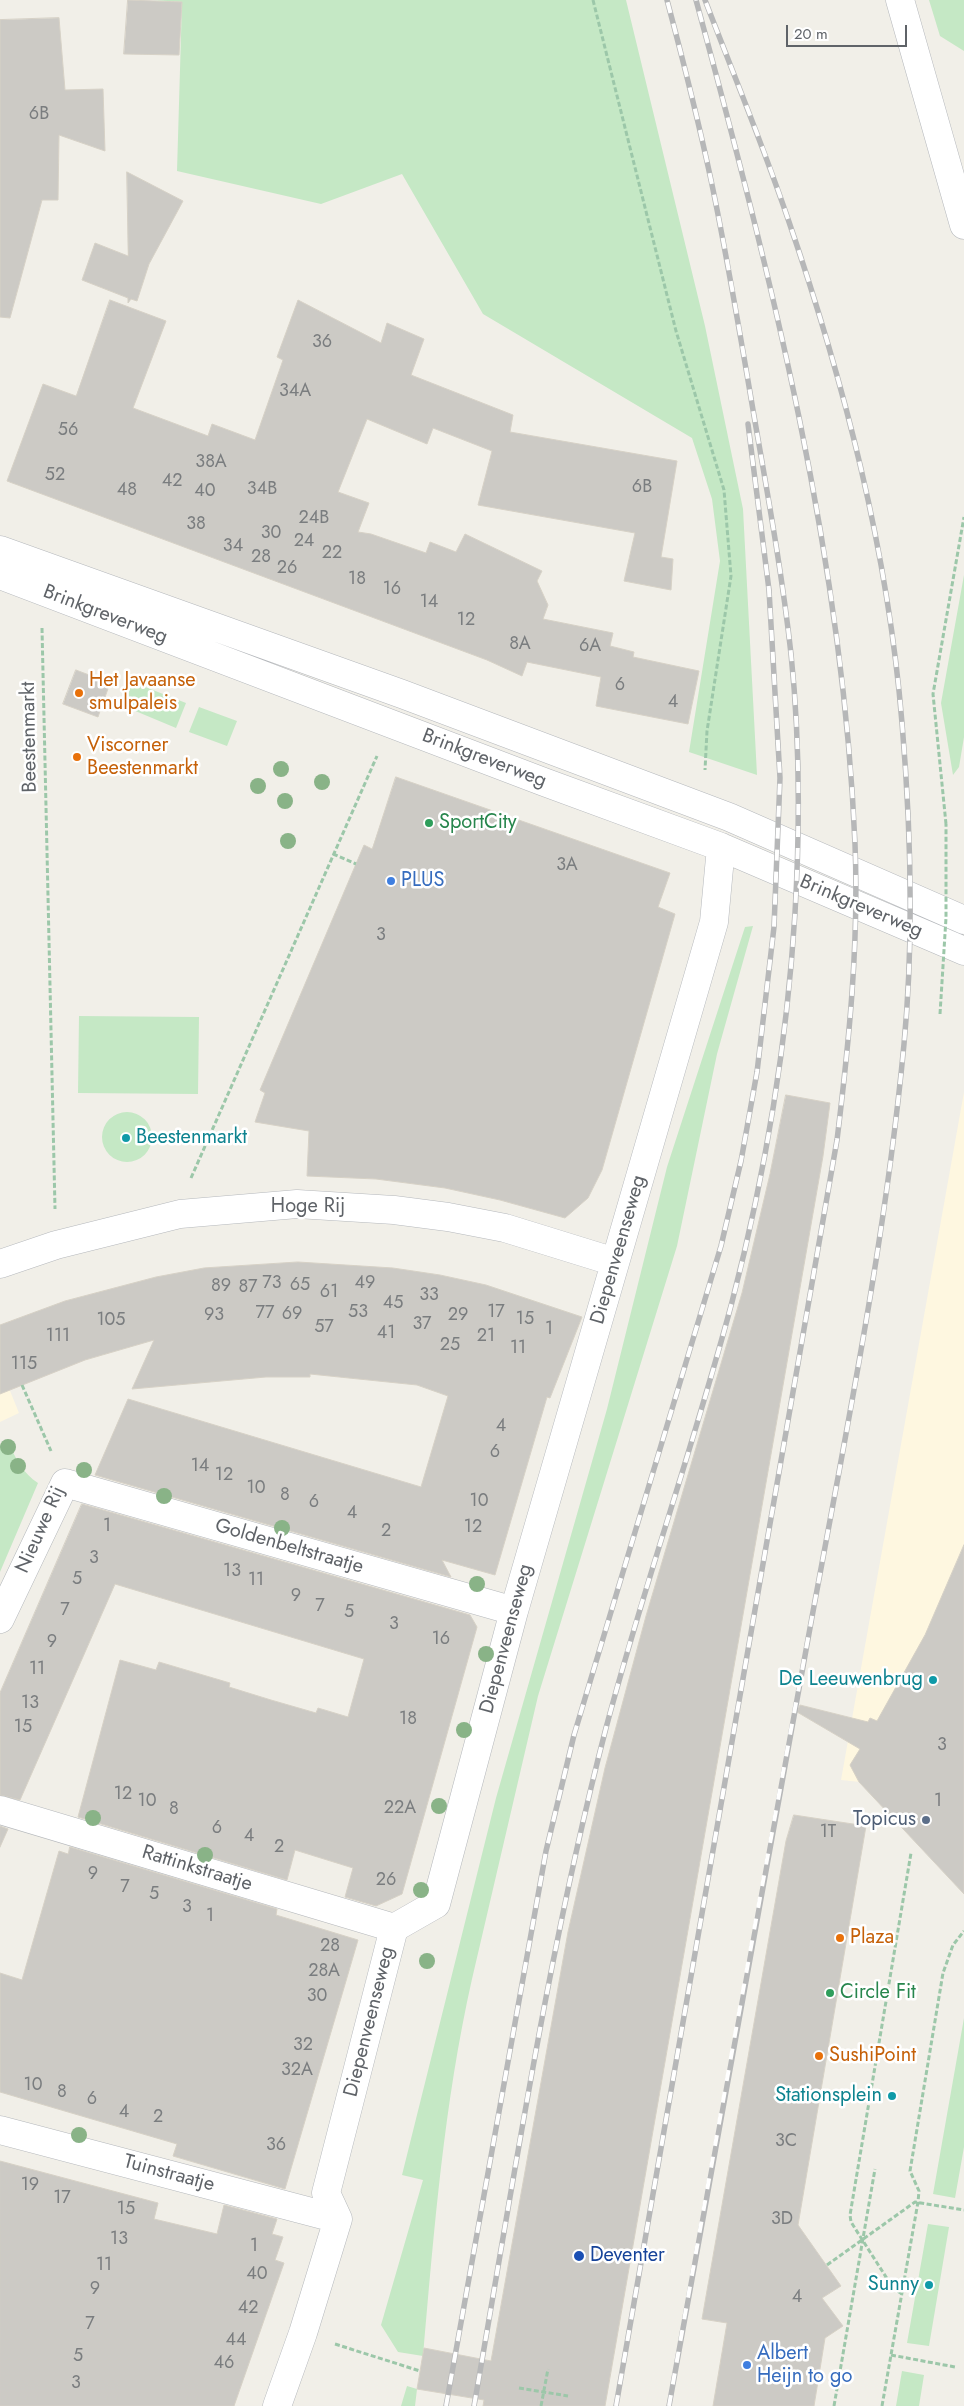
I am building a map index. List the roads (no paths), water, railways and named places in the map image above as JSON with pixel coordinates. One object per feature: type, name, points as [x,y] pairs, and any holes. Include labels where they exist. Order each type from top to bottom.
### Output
[{"type":"street","points":[[900,0],[964,225]]},
{"type":"street","name":"Brinkgreverweg","points":[[0,550],[412,698],[730,817],[964,920]]},
{"type":"street","name":"Brinkgreverweg","points":[[0,575],[544,782],[720,856],[964,951]]},
{"type":"street","name":"Diepenveenseweg","points":[[338,2219],[326,2193],[394,1928],[436,1904],[514,1610],[714,922],[720,856]]},
{"type":"street","name":"Hoge Rij","points":[[0,1264],[56,1245],[180,1214],[296,1204],[394,1210],[505,1228],[616,1262]]},
{"type":"street","name":"Goldenbeltstraatje","points":[[65,1483],[514,1610]]},
{"type":"street","name":"Nieuwe Rij","points":[[0,1619],[65,1483]]},
{"type":"street","name":"Rattinkstraatje","points":[[0,1810],[394,1928]]},
{"type":"street","name":"Tuinstraatje","points":[[0,2130],[338,2219]]},
{"type":"street","points":[[277,2406],[303,2333],[338,2219]]},
{"type":"railway","points":[[474,2406],[533,2066],[585,1812],[621,1675],[702,1409],[732,1302],[755,1206],[780,1060],[795,913],[798,816],[796,719],[791,654],[779,562],[738,323],[711,180],[685,67],[667,0]]},
{"type":"railway","points":[[616,2406],[837,1140],[849,1030],[856,919],[855,844],[848,737],[836,630],[819,524],[799,418],[776,313],[751,208],[696,0]]},
{"type":"railway","points":[[669,2406],[739,2011],[852,1403],[876,1260],[887,1188],[904,1044],[910,924],[908,803],[902,723],[895,659],[875,531],[845,405],[808,280],[758,136],[705,0]]},
{"type":"railway","points":[[446,2406],[546,1851],[574,1735],[721,1246],[741,1161],[757,1072],[774,927],[780,778],[769,590],[748,424]]},
{"type":"place","name":"Het Javaanse smulpaleis","points":[[79,693]]},
{"type":"place","name":"Viscorner Beestenmarkt","points":[[77,757]]},
{"type":"place","name":"SportCity","points":[[429,823]]},
{"type":"place","name":"PLUS","points":[[391,881]]},
{"type":"place","name":"Beestenmarkt","points":[[126,1138]]},
{"type":"place","name":"De Leeuwenbrug","points":[[933,1680]]},
{"type":"place","name":"Topicus","points":[[926,1820]]},
{"type":"place","name":"Plaza","points":[[840,1938]]},
{"type":"place","name":"Circle Fit","points":[[830,1993]]},
{"type":"place","name":"SushiPoint","points":[[819,2056]]},
{"type":"place","name":"Stationsplein","points":[[892,2096]]},
{"type":"place","name":"Deventer","points":[[579,2256]]},
{"type":"place","name":"Sunny","points":[[929,2285]]},
{"type":"place","name":"Albert Heijn to go","points":[[747,2365]]}]
